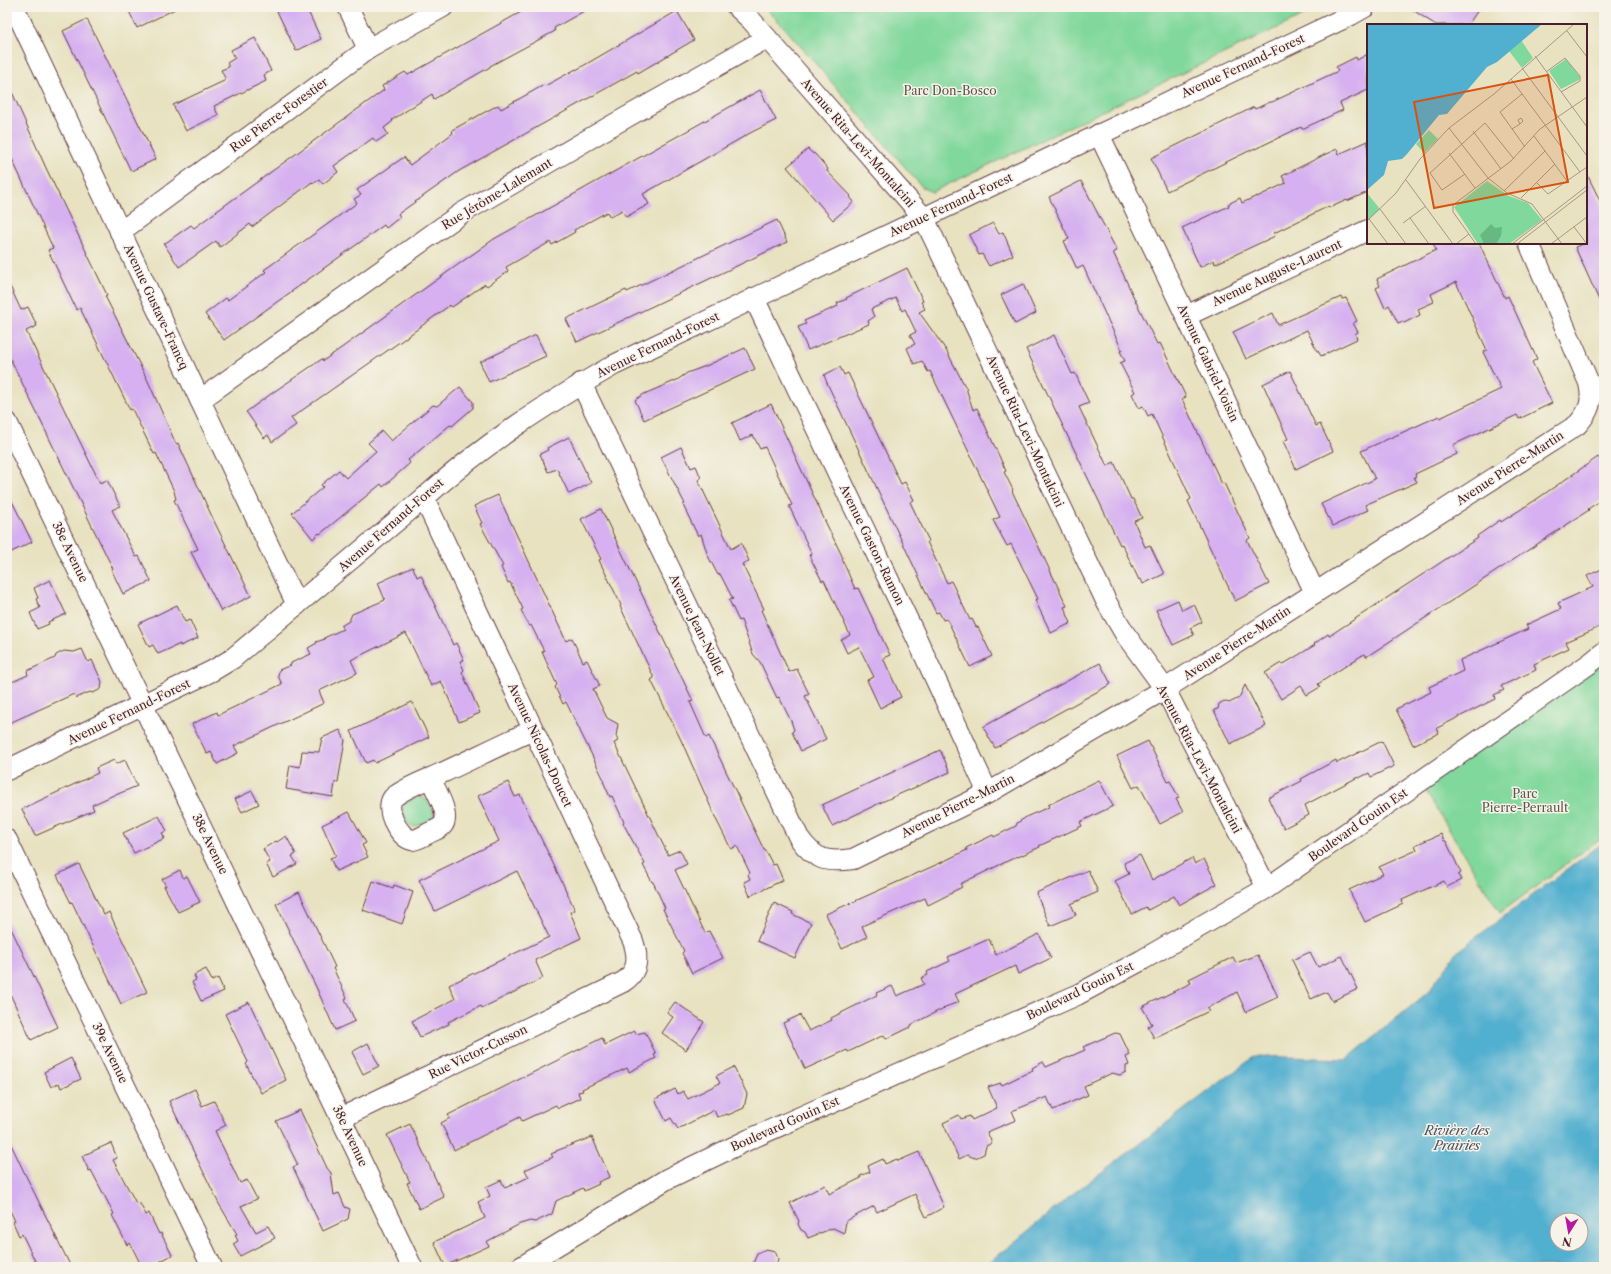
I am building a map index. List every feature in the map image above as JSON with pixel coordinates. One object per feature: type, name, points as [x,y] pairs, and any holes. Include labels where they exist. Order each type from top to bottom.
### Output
[{"type":"street","points":[[348,7],[368,49]]},
{"type":"street","name":"Rue Pierre-Forestier","points":[[120,232],[368,49],[443,7]]},
{"type":"street","name":"Avenue Rita-Levi-Montalcini","points":[[737,7],[767,38],[924,218],[1107,603],[1125,634],[1165,689],[1267,888]]},
{"type":"street","name":"Avenue Fernand-Forest","points":[[7,770],[212,672],[232,659],[446,478],[496,439],[614,364],[924,218],[1365,7]]},
{"type":"street","name":"Avenue Gustave-Francq","points":[[14,10],[297,605]]},
{"type":"street","name":"Rue Jérôme-Lalemant","points":[[200,400],[462,213],[611,126],[767,38]]},
{"type":"street","name":"Avenue Gabriel-Voisin","points":[[1099,134],[1186,316],[1315,593]]},
{"type":"street","name":"Avenue Auguste-Laurent","points":[[1186,316],[1367,230]]},
{"type":"street","name":"Avenue Pierre-Martin","points":[[821,859],[837,862],[853,860],[988,793],[1165,689],[1577,425],[1584,417],[1589,407],[1591,395],[1589,383],[1529,244]]},
{"type":"street","name":"Avenue Gaston-Ramon","points":[[754,298],[988,793]]},
{"type":"street","name":"Avenue Jean-Nollet","points":[[581,384],[798,838],[808,850],[821,859]]},
{"type":"street","name":"38e Avenue","points":[[7,422],[412,1267]]},
{"type":"street","name":"Avenue Nicolas-Doucet","points":[[424,498],[636,950],[637,958],[634,971],[629,978],[615,986]]},
{"type":"street","name":"Boulevard Gouin Est","points":[[522,1267],[667,1179],[750,1139],[1077,995],[1142,960],[1267,888],[1589,664],[1604,652]]},
{"type":"street","points":[[430,778],[533,730]]},
{"type":"street","name":"39e Avenue","points":[[7,840],[212,1267]]},
{"type":"street","name":"Rue Victor-Cusson","points":[[341,1118],[615,986]]},
{"type":"green space","name":"Parc Don-Bosco","points":[[764,7],[1322,7],[932,192],[923,188],[784,27]]},
{"type":"green space","name":"Parc Pierre-Perrault","points":[[1604,652],[1604,836],[1500,913],[1420,782]]},
{"type":"green space","points":[[417,797],[424,798],[426,800],[432,809],[434,816],[429,821],[414,827],[408,823],[402,809],[405,803]]},
{"type":"water","name":"Rivière des Prairies","points":[[1604,842],[1604,1267],[984,1267],[1074,1193],[1255,1056],[1347,1059],[1427,993],[1459,950]]},
{"type":"building","points":[[127,7],[179,7],[137,28]]},
{"type":"building","points":[[275,7],[306,7],[321,39],[296,51]]},
{"type":"building","points":[[530,7],[591,7],[554,28],[555,31],[490,66],[434,99],[432,94],[392,120],[393,121],[384,128],[388,134],[376,142],[373,138],[334,166],[338,172],[323,184],[319,179],[313,183],[312,182],[252,227],[250,224],[220,247],[216,241],[179,267],[164,244],[191,225],[194,228],[384,90],[382,86],[405,72],[408,75]]},
{"type":"building","points":[[1408,7],[1480,7],[1469,24],[1434,24]]},
{"type":"building","points":[[677,11],[694,40],[638,73],[637,71],[459,171],[398,214],[400,217],[386,228],[384,225],[224,340],[205,314],[226,298],[228,300],[266,272],[264,270],[357,203],[354,199],[361,195],[357,190],[404,157],[410,165],[453,133],[452,130],[498,105],[501,109],[544,85],[545,86],[576,70]]},
{"type":"building","points":[[87,19],[156,159],[131,171],[63,31]]},
{"type":"building","points":[[255,38],[271,71],[264,75],[266,81],[214,106],[218,115],[186,131],[173,105],[226,80],[221,70],[229,67],[227,63],[235,58],[231,50]]},
{"type":"building","points":[[1367,55],[1367,90],[1340,103],[1343,110],[1255,148],[1167,191],[1151,158],[1254,107],[1255,109],[1272,102],[1338,71],[1336,67],[1356,57],[1357,60]]},
{"type":"building","points":[[7,81],[46,168],[107,295],[105,296],[148,381],[176,444],[178,443],[251,596],[221,611],[191,552],[198,549],[174,500],[176,499],[174,491],[156,453],[154,454],[132,409],[130,410],[80,308],[77,310],[75,307],[48,250],[53,248],[7,148]]},
{"type":"building","points":[[760,90],[776,120],[643,194],[649,204],[626,217],[622,210],[610,217],[607,212],[574,230],[575,232],[552,245],[550,242],[506,267],[508,271],[487,286],[485,284],[452,307],[450,305],[291,418],[296,425],[272,442],[268,435],[264,438],[246,412],[322,359],[323,361],[494,239]]},
{"type":"building","points":[[1367,141],[1367,192],[1329,208],[1329,206],[1274,233],[1275,236],[1215,264],[1214,260],[1200,267],[1182,228],[1229,206],[1228,204],[1240,198],[1242,203],[1286,183],[1282,176],[1324,155],[1337,149],[1339,154]]},
{"type":"building","points":[[808,149],[815,154],[828,169],[827,171],[851,196],[850,197],[854,202],[833,220],[787,167]]},
{"type":"building","points":[[1587,174],[1604,209],[1604,311],[1575,247],[1587,244]]},
{"type":"building","points":[[1081,181],[1117,251],[1113,252],[1135,300],[1157,344],[1160,343],[1186,397],[1182,399],[1222,484],[1224,483],[1250,538],[1247,540],[1269,584],[1235,601],[1188,501],[1191,499],[1152,414],[1148,416],[1143,406],[1139,408],[1132,394],[1135,392],[1120,363],[1125,361],[1120,351],[1122,350],[1083,266],[1077,269],[1064,241],[1069,239],[1049,197]]},
{"type":"building","points":[[777,220],[787,242],[577,342],[566,319],[626,290],[627,292]]},
{"type":"building","points":[[993,223],[999,234],[1003,232],[1013,255],[989,266],[982,254],[979,255],[969,235]]},
{"type":"building","points":[[1433,244],[1479,244],[1505,298],[1508,296],[1537,359],[1532,362],[1552,403],[1519,419],[1517,415],[1453,445],[1457,454],[1415,474],[1416,476],[1414,477],[1417,482],[1365,505],[1368,510],[1333,526],[1321,504],[1375,479],[1361,451],[1439,416],[1440,418],[1501,389],[1483,352],[1487,350],[1456,282],[1431,294],[1434,302],[1418,309],[1420,315],[1404,323],[1403,321],[1398,323],[1389,305],[1385,308],[1376,288],[1380,286],[1377,279],[1436,250]]},
{"type":"building","points":[[907,268],[923,301],[921,302],[925,309],[919,312],[946,350],[966,388],[973,410],[977,408],[1006,471],[1004,472],[1013,490],[1012,491],[1067,606],[1064,607],[1071,623],[1051,633],[1035,600],[1038,599],[1011,544],[1007,546],[993,520],[1000,517],[930,371],[928,372],[922,361],[914,364],[907,348],[915,344],[910,335],[916,332],[905,309],[902,311],[896,298],[871,309],[874,317],[868,321],[869,324],[808,350],[798,327],[806,324],[804,321],[838,306],[837,303],[847,299],[846,298]]},
{"type":"building","points":[[7,280],[21,310],[28,307],[37,326],[26,331],[100,483],[107,480],[120,506],[112,510],[136,557],[139,556],[151,581],[123,594],[111,569],[113,569],[7,352]]},
{"type":"building","points":[[1023,284],[1036,313],[1015,324],[1001,295]]},
{"type":"building","points":[[1341,297],[1342,299],[1346,298],[1357,321],[1353,323],[1358,332],[1355,334],[1357,339],[1321,356],[1307,330],[1246,359],[1233,332],[1273,313],[1278,325]]},
{"type":"building","points":[[536,335],[546,356],[489,382],[480,362]]},
{"type":"building","points":[[1054,335],[1072,374],[1075,373],[1089,403],[1079,407],[1107,466],[1114,462],[1131,499],[1133,499],[1142,518],[1134,521],[1145,547],[1150,545],[1164,574],[1143,584],[1141,579],[1139,580],[1122,544],[1120,545],[1026,349]]},
{"type":"building","points":[[745,348],[755,369],[644,420],[635,400],[644,394],[677,380],[687,373]]},
{"type":"building","points":[[840,367],[844,375],[848,373],[901,484],[905,482],[914,500],[910,502],[947,583],[951,581],[970,620],[972,619],[976,627],[978,627],[992,656],[970,667],[947,619],[943,620],[939,612],[936,613],[827,383],[824,375]]},
{"type":"building","points":[[1290,371],[1316,426],[1320,424],[1333,451],[1296,469],[1283,441],[1288,439],[1263,384]]},
{"type":"building","points":[[460,387],[473,402],[473,408],[408,460],[410,463],[383,487],[381,484],[313,539],[292,513],[323,487],[321,485],[339,470],[346,478],[376,451],[368,443],[382,431],[391,441],[433,405],[437,406]]},
{"type":"building","points":[[771,404],[843,558],[842,559],[855,589],[858,588],[890,655],[883,658],[901,697],[880,708],[867,680],[874,677],[859,647],[847,653],[841,640],[850,635],[824,580],[822,581],[809,555],[812,554],[789,506],[792,505],[765,447],[760,449],[753,435],[740,441],[732,423]]},
{"type":"building","points":[[569,437],[591,483],[569,494],[557,469],[548,472],[540,454],[548,450],[547,448]]},
{"type":"building","points":[[681,447],[691,468],[696,466],[701,478],[698,480],[731,549],[741,543],[749,561],[742,564],[764,609],[761,610],[789,672],[797,669],[809,694],[805,696],[826,739],[801,751],[792,732],[794,730],[791,721],[779,697],[777,698],[760,662],[753,654],[741,620],[739,621],[729,600],[733,599],[720,574],[718,575],[708,556],[701,534],[698,536],[683,505],[685,504],[661,457]]},
{"type":"building","points":[[1598,457],[1604,465],[1604,498],[1588,509],[1589,510],[1366,657],[1364,654],[1318,684],[1320,687],[1307,695],[1301,686],[1281,699],[1265,673],[1281,663],[1282,665],[1315,645],[1314,644],[1328,634],[1329,636],[1478,538],[1477,536],[1500,520],[1501,522],[1534,501]]},
{"type":"building","points":[[7,491],[32,542],[7,554]]},
{"type":"building","points":[[498,495],[566,641],[572,638],[583,662],[587,660],[600,686],[593,689],[607,718],[618,724],[616,736],[618,741],[614,743],[668,855],[680,850],[687,864],[675,870],[705,933],[709,931],[723,958],[692,973],[682,953],[684,951],[663,909],[665,908],[643,865],[645,864],[623,823],[624,822],[612,796],[610,797],[603,781],[604,780],[566,702],[563,704],[555,687],[557,685],[542,652],[544,651],[531,625],[529,626],[521,610],[523,609],[510,582],[508,583],[501,567],[503,566],[480,524],[482,523],[474,506]]},
{"type":"building","points":[[601,509],[693,701],[690,702],[706,738],[709,736],[764,850],[773,865],[776,864],[783,880],[750,896],[744,882],[750,879],[748,875],[750,873],[737,846],[731,849],[717,821],[681,740],[651,680],[654,678],[599,560],[601,559],[581,519]]},
{"type":"building","points":[[413,567],[417,577],[421,575],[453,645],[456,643],[464,660],[460,661],[464,670],[462,672],[480,713],[459,722],[441,681],[431,686],[406,633],[351,660],[357,673],[319,691],[324,703],[234,746],[238,753],[217,764],[211,752],[207,754],[192,724],[217,712],[218,715],[282,684],[278,676],[279,670],[311,654],[308,648],[317,643],[316,642],[325,639],[324,638],[343,629],[341,626],[349,621],[352,614],[385,600],[378,583]]},
{"type":"building","points":[[1604,568],[1604,625],[1566,642],[1569,648],[1534,664],[1536,670],[1501,686],[1504,690],[1494,695],[1495,699],[1437,728],[1439,733],[1413,745],[1396,709],[1431,692],[1429,687],[1463,671],[1460,660],[1528,629],[1526,625],[1561,609],[1558,603],[1593,587],[1587,576]]},
{"type":"building","points":[[50,580],[66,614],[37,629],[30,613],[40,608],[36,599],[38,598],[34,588]]},
{"type":"building","points":[[1178,600],[1182,610],[1194,604],[1202,622],[1190,628],[1194,635],[1173,645],[1156,610]]},
{"type":"building","points":[[177,605],[185,622],[190,620],[198,638],[158,654],[153,645],[149,647],[138,624]]},
{"type":"building","points":[[82,649],[88,662],[92,660],[102,682],[101,689],[76,698],[74,694],[7,724],[7,684],[28,675],[27,671],[55,658],[56,655],[64,651],[74,652]]},
{"type":"building","points":[[1100,663],[1111,684],[995,748],[983,727]]},
{"type":"building","points":[[1245,685],[1266,726],[1230,744],[1214,710],[1218,709],[1219,704],[1224,701],[1229,703],[1239,698]]},
{"type":"building","points":[[412,702],[429,737],[375,763],[373,760],[366,763],[351,731]]},
{"type":"building","points":[[340,730],[345,740],[338,782],[335,782],[333,797],[286,789],[290,765],[300,767],[302,751],[319,752],[322,738]]},
{"type":"building","points":[[1148,741],[1168,782],[1170,781],[1179,798],[1176,799],[1183,812],[1160,824],[1139,785],[1133,788],[1117,756]]},
{"type":"building","points":[[1382,741],[1394,766],[1371,777],[1369,773],[1359,778],[1358,777],[1305,805],[1309,815],[1284,828],[1282,824],[1281,825],[1268,798],[1302,781],[1301,779],[1336,760],[1337,763]]},
{"type":"building","points":[[940,750],[950,772],[832,826],[822,805]]},
{"type":"building","points":[[114,760],[116,764],[125,760],[137,786],[92,805],[94,810],[35,836],[22,809],[98,773],[96,768]]},
{"type":"building","points":[[1099,780],[1113,806],[1080,822],[1082,826],[960,884],[962,887],[928,905],[925,898],[862,926],[867,937],[842,949],[826,914],[938,864],[993,835],[994,837],[1016,826],[1017,823],[1028,816],[1049,807],[1048,805]]},
{"type":"building","points":[[508,782],[515,797],[520,795],[562,882],[575,910],[570,912],[581,938],[535,960],[543,978],[482,1008],[481,1006],[448,1022],[449,1024],[420,1037],[412,1021],[455,999],[449,985],[549,937],[517,871],[435,911],[419,880],[499,841],[478,796]]},
{"type":"building","points":[[252,791],[259,804],[242,812],[235,799]]},
{"type":"building","points":[[349,812],[366,843],[362,845],[368,857],[336,871],[330,858],[336,856],[322,825]]},
{"type":"building","points":[[159,816],[167,831],[162,833],[165,838],[134,853],[123,833]]},
{"type":"building","points":[[1441,834],[1444,841],[1446,841],[1461,873],[1458,875],[1461,880],[1447,887],[1444,881],[1402,900],[1403,904],[1365,922],[1349,890],[1383,874],[1379,867],[1417,850],[1415,845]]},
{"type":"building","points":[[286,836],[296,854],[292,856],[297,864],[273,877],[266,864],[270,862],[263,849]]},
{"type":"building","points":[[1140,855],[1152,880],[1192,858],[1195,864],[1204,859],[1217,884],[1179,905],[1174,896],[1148,910],[1146,907],[1132,914],[1115,881],[1129,874],[1124,863]]},
{"type":"building","points":[[79,864],[104,915],[109,912],[147,992],[121,1004],[72,902],[71,903],[57,875]]},
{"type":"building","points":[[180,870],[183,878],[187,876],[200,902],[178,912],[164,886],[166,886],[162,879]]},
{"type":"building","points":[[1088,870],[1098,892],[1071,904],[1076,915],[1050,926],[1036,893]]},
{"type":"building","points":[[373,881],[393,888],[394,885],[413,892],[402,924],[363,910]]},
{"type":"building","points":[[299,892],[335,967],[333,968],[347,998],[345,999],[355,1021],[335,1030],[276,904]]},
{"type":"building","points":[[774,903],[811,923],[795,958],[757,941]]},
{"type":"building","points":[[7,920],[58,1027],[31,1040],[7,987]]},
{"type":"building","points":[[1039,934],[1051,958],[1018,974],[1015,966],[955,994],[959,1002],[945,1007],[941,1011],[938,1011],[911,1025],[911,1027],[886,1039],[884,1035],[848,1052],[847,1050],[805,1069],[783,1023],[800,1015],[809,1031],[877,995],[876,993],[892,986],[897,996],[924,984],[921,978],[928,975],[927,972],[950,961],[948,957],[989,939],[996,955]]},
{"type":"building","points":[[1310,952],[1318,967],[1342,956],[1358,989],[1332,1001],[1327,992],[1311,999],[1292,960]]},
{"type":"building","points":[[1258,955],[1278,997],[1246,1012],[1237,992],[1207,1008],[1209,1011],[1154,1038],[1148,1027],[1152,1024],[1142,1007],[1191,983],[1189,979],[1233,957],[1236,963]]},
{"type":"building","points":[[206,969],[212,981],[218,978],[224,991],[201,1001],[192,982],[196,980],[194,975]]},
{"type":"building","points":[[249,1002],[286,1080],[261,1093],[246,1064],[248,1062],[225,1014]]},
{"type":"building","points":[[675,1002],[704,1022],[686,1050],[662,1033],[673,1017],[667,1013]]},
{"type":"building","points":[[634,1031],[636,1034],[645,1032],[656,1054],[654,1055],[656,1058],[629,1072],[627,1068],[582,1089],[583,1091],[578,1092],[580,1098],[558,1108],[556,1105],[522,1121],[520,1117],[454,1150],[441,1123],[450,1118],[448,1115],[602,1038],[605,1045]]},
{"type":"building","points":[[1115,1033],[1120,1034],[1130,1055],[1126,1057],[1129,1065],[1126,1066],[1126,1072],[1120,1075],[1112,1073],[1084,1086],[1088,1095],[1053,1110],[1047,1097],[1012,1111],[1016,1120],[987,1132],[992,1143],[986,1146],[984,1154],[975,1158],[967,1155],[959,1159],[943,1123],[959,1115],[961,1119],[970,1116],[972,1120],[997,1108],[988,1087],[1001,1083],[1002,1085],[1033,1070],[1032,1068],[1043,1062],[1046,1067],[1085,1050],[1083,1047]]},
{"type":"building","points":[[368,1043],[379,1066],[363,1074],[352,1052]]},
{"type":"building","points":[[71,1058],[81,1079],[61,1088],[59,1083],[51,1087],[44,1072]]},
{"type":"building","points":[[734,1067],[747,1094],[744,1108],[728,1115],[717,1117],[714,1110],[678,1129],[671,1118],[666,1121],[655,1099],[675,1089],[678,1094],[683,1091],[688,1099],[720,1083],[716,1076]]},
{"type":"building","points":[[195,1089],[202,1106],[214,1101],[226,1125],[215,1131],[240,1183],[247,1180],[257,1199],[241,1206],[256,1232],[268,1226],[275,1238],[240,1256],[233,1244],[238,1241],[235,1235],[237,1234],[219,1204],[169,1101]]},
{"type":"building","points":[[300,1110],[327,1168],[331,1173],[334,1195],[339,1193],[345,1207],[350,1209],[348,1219],[323,1231],[293,1167],[298,1165],[276,1121]]},
{"type":"building","points":[[410,1124],[444,1197],[419,1209],[407,1183],[410,1182],[387,1135]]},
{"type":"building","points":[[7,1136],[71,1267],[38,1267],[22,1234],[19,1236],[13,1222],[15,1221],[7,1204]]},
{"type":"building","points":[[592,1137],[610,1177],[598,1182],[599,1184],[584,1191],[583,1188],[556,1201],[552,1214],[535,1222],[530,1221],[520,1224],[486,1242],[489,1246],[445,1266],[434,1242],[485,1218],[478,1202],[490,1196],[486,1187],[501,1180],[505,1188],[529,1177],[525,1170],[553,1157],[551,1154],[556,1151]]},
{"type":"building","points":[[111,1143],[117,1158],[113,1160],[136,1203],[139,1202],[146,1215],[149,1213],[159,1234],[161,1233],[172,1255],[150,1267],[142,1267],[130,1243],[127,1245],[112,1215],[114,1214],[82,1156]]},
{"type":"building","points":[[919,1152],[944,1207],[926,1217],[915,1194],[877,1212],[874,1206],[846,1221],[844,1233],[833,1228],[808,1238],[805,1232],[801,1230],[798,1224],[799,1221],[790,1203],[825,1185],[829,1194],[861,1178],[860,1176],[870,1172],[868,1166],[883,1159],[885,1164],[897,1159],[898,1161]]},
{"type":"building","points":[[766,1249],[775,1251],[778,1259],[776,1267],[752,1267],[757,1253]]}]
